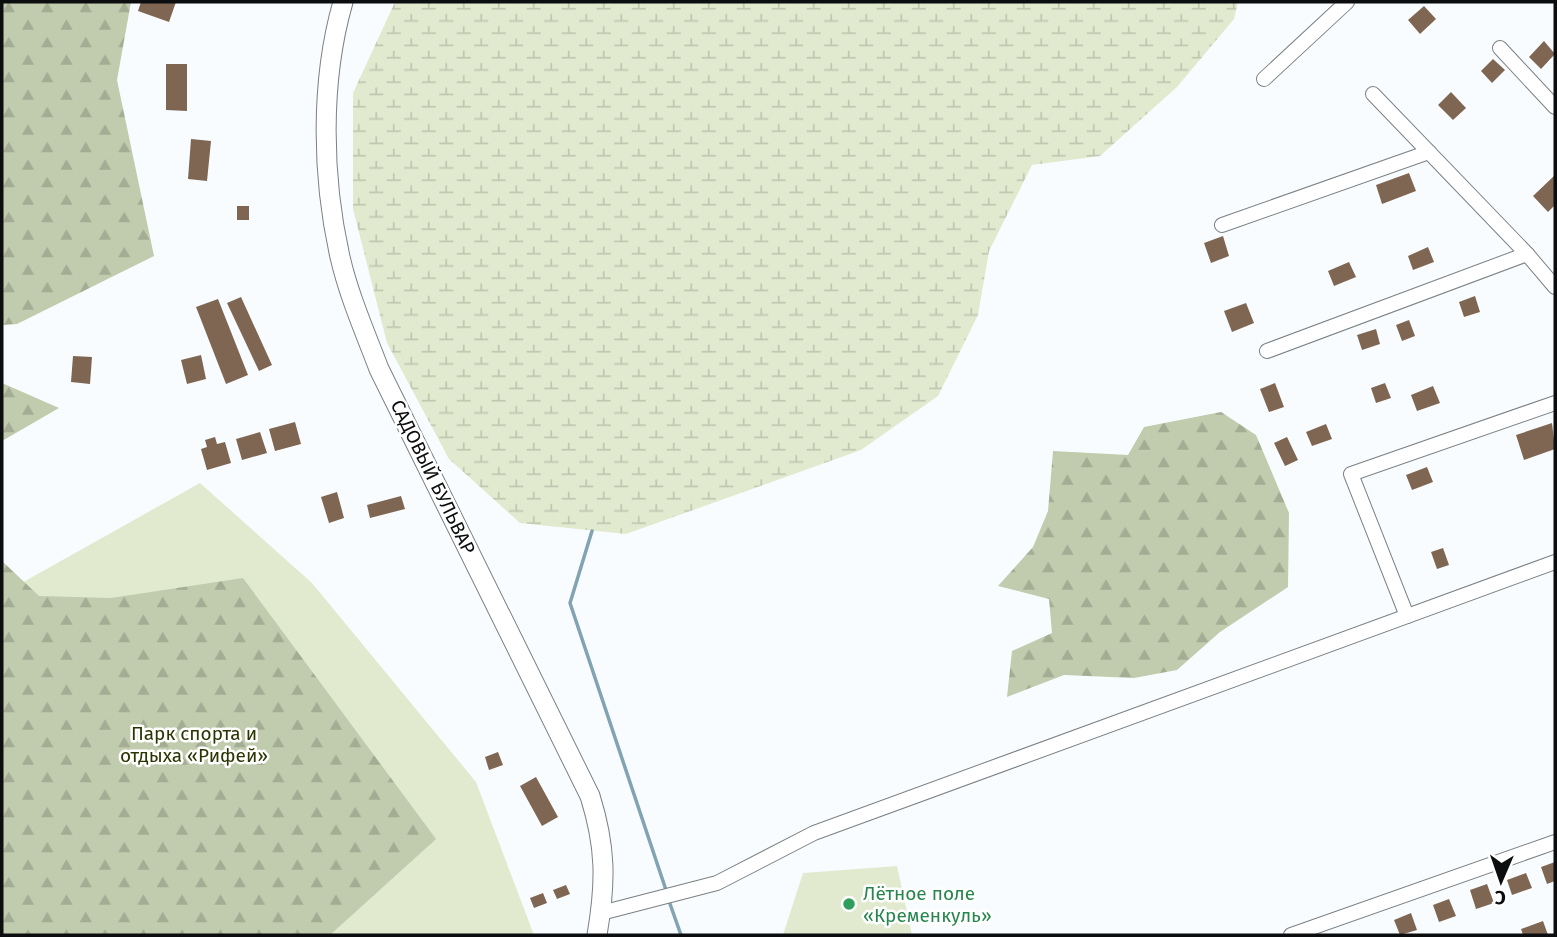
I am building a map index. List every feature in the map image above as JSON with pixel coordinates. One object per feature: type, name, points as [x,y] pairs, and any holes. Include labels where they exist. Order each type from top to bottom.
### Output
[{"type":"street","name":"САДОВЫЙ БУЛЬВАР","points":[[343,2],[328,95],[329,189],[340,257],[357,313],[379,369],[590,796],[602,835],[604,876],[597,935]]},
{"type":"street","points":[[1264,79],[1347,2]]},
{"type":"street","points":[[1500,48],[1555,107]]},
{"type":"street","points":[[1373,94],[1527,254],[1555,288]]},
{"type":"street","points":[[1222,225],[1429,152]]},
{"type":"street","points":[[1267,351],[1527,254]]},
{"type":"street","points":[[1407,616],[1351,474],[1555,403]]},
{"type":"street","points":[[601,913],[718,883],[814,833],[1555,562]]},
{"type":"street","points":[[1292,935],[1555,842]]},
{"type":"green space","points":[[2,2],[131,2],[117,80],[154,256],[17,324],[2,325]]},
{"type":"green space","points":[[395,2],[1238,2],[1234,19],[1177,87],[1100,156],[1032,165],[989,251],[978,315],[938,396],[861,450],[626,534],[520,523],[449,459],[387,343],[353,209],[353,93]]},
{"type":"green space","points":[[2,383],[59,408],[2,441]]},
{"type":"green space","points":[[1221,412],[1256,435],[1289,513],[1288,587],[1220,632],[1177,670],[1134,678],[1064,675],[1007,697],[1012,651],[1052,633],[1049,599],[998,586],[1033,547],[1048,511],[1053,451],[1128,455],[1144,427]]},
{"type":"green space","name":"Парк спорта и отдыха «Рифей»","points":[[200,483],[312,583],[476,782],[534,935],[2,935],[2,594]]},
{"type":"green space","name":"Парк спорта и отдыха «Рифей»","points":[[2,561],[39,596],[111,598],[243,578],[436,839],[330,935],[2,935]]},
{"type":"green space","name":"Лётное поле «Кременкуль»","points":[[897,866],[912,935],[783,935],[803,873]]},
{"type":"building","points":[[141,2],[176,2],[169,22],[138,11]]},
{"type":"building","points":[[1424,6],[1436,19],[1420,34],[1408,20]]},
{"type":"building","points":[[1544,41],[1555,54],[1541,69],[1529,57]]},
{"type":"building","points":[[1493,59],[1505,70],[1492,83],[1481,71]]},
{"type":"building","points":[[166,64],[187,64],[187,111],[166,110]]},
{"type":"building","points":[[1451,92],[1466,108],[1453,120],[1438,105]]},
{"type":"building","points":[[191,139],[211,141],[207,181],[188,179]]},
{"type":"building","points":[[1409,173],[1416,191],[1382,204],[1376,185]]},
{"type":"building","points":[[1555,175],[1555,205],[1548,212],[1533,196]]},
{"type":"building","points":[[237,206],[249,206],[249,220],[237,220]]},
{"type":"building","points":[[1223,236],[1229,256],[1211,263],[1204,243]]},
{"type":"building","points":[[1428,247],[1434,262],[1413,270],[1408,256]]},
{"type":"building","points":[[1349,262],[1356,277],[1334,286],[1328,271]]},
{"type":"building","points":[[1475,296],[1480,312],[1464,317],[1459,302]]},
{"type":"building","points":[[241,297],[272,365],[259,371],[227,303]]},
{"type":"building","points":[[218,299],[248,375],[226,384],[196,307]]},
{"type":"building","points":[[1246,303],[1254,323],[1232,332],[1224,311]]},
{"type":"building","points":[[1409,320],[1415,336],[1402,341],[1396,325]]},
{"type":"building","points":[[1376,329],[1380,344],[1362,350],[1357,335]]},
{"type":"building","points":[[201,355],[206,379],[187,384],[181,360]]},
{"type":"building","points":[[73,356],[92,357],[90,384],[71,382]]},
{"type":"building","points":[[1275,383],[1284,407],[1269,412],[1260,389]]},
{"type":"building","points":[[1385,383],[1391,398],[1376,403],[1371,388]]},
{"type":"building","points":[[1433,386],[1440,403],[1417,411],[1411,395]]},
{"type":"building","points":[[295,422],[301,444],[275,451],[269,429]]},
{"type":"building","points":[[1552,423],[1555,449],[1524,460],[1516,435]]},
{"type":"building","points":[[1326,424],[1332,439],[1312,446],[1306,432]]},
{"type":"building","points":[[260,432],[267,453],[242,460],[236,439]]},
{"type":"building","points":[[215,437],[217,444],[225,442],[231,463],[207,470],[201,449],[207,447],[205,440]]},
{"type":"building","points":[[1287,437],[1298,460],[1285,466],[1274,443]]},
{"type":"building","points":[[1427,467],[1433,482],[1412,490],[1406,475]]},
{"type":"building","points":[[337,492],[344,518],[329,523],[321,497]]},
{"type":"building","points":[[401,496],[405,509],[370,518],[367,505]]},
{"type":"building","points":[[1443,548],[1449,565],[1437,569],[1431,552]]},
{"type":"building","points":[[498,752],[503,765],[489,770],[485,757]]},
{"type":"building","points":[[536,777],[558,817],[542,826],[520,786]]},
{"type":"building","points":[[1555,862],[1555,881],[1547,884],[1541,867]]},
{"type":"building","points":[[1526,873],[1532,888],[1512,895],[1507,880]]},
{"type":"building","points":[[1487,884],[1494,903],[1476,909],[1470,890]]},
{"type":"building","points":[[566,885],[570,894],[557,899],[553,890]]},
{"type":"building","points":[[543,893],[547,903],[534,908],[530,898]]},
{"type":"building","points":[[1449,899],[1456,916],[1439,922],[1433,905]]},
{"type":"building","points":[[1411,913],[1417,930],[1400,935],[1394,920]]},
{"type":"building","points":[[1543,921],[1548,935],[1523,935],[1521,929]]},
{"type":"waterway","points":[[592,531],[570,603],[667,893]]},
{"type":"waterway","points":[[669,901],[681,935]]},
{"type":"place","name":"Лётное поле «Кременкуль»","points":[[849,904]]}]
